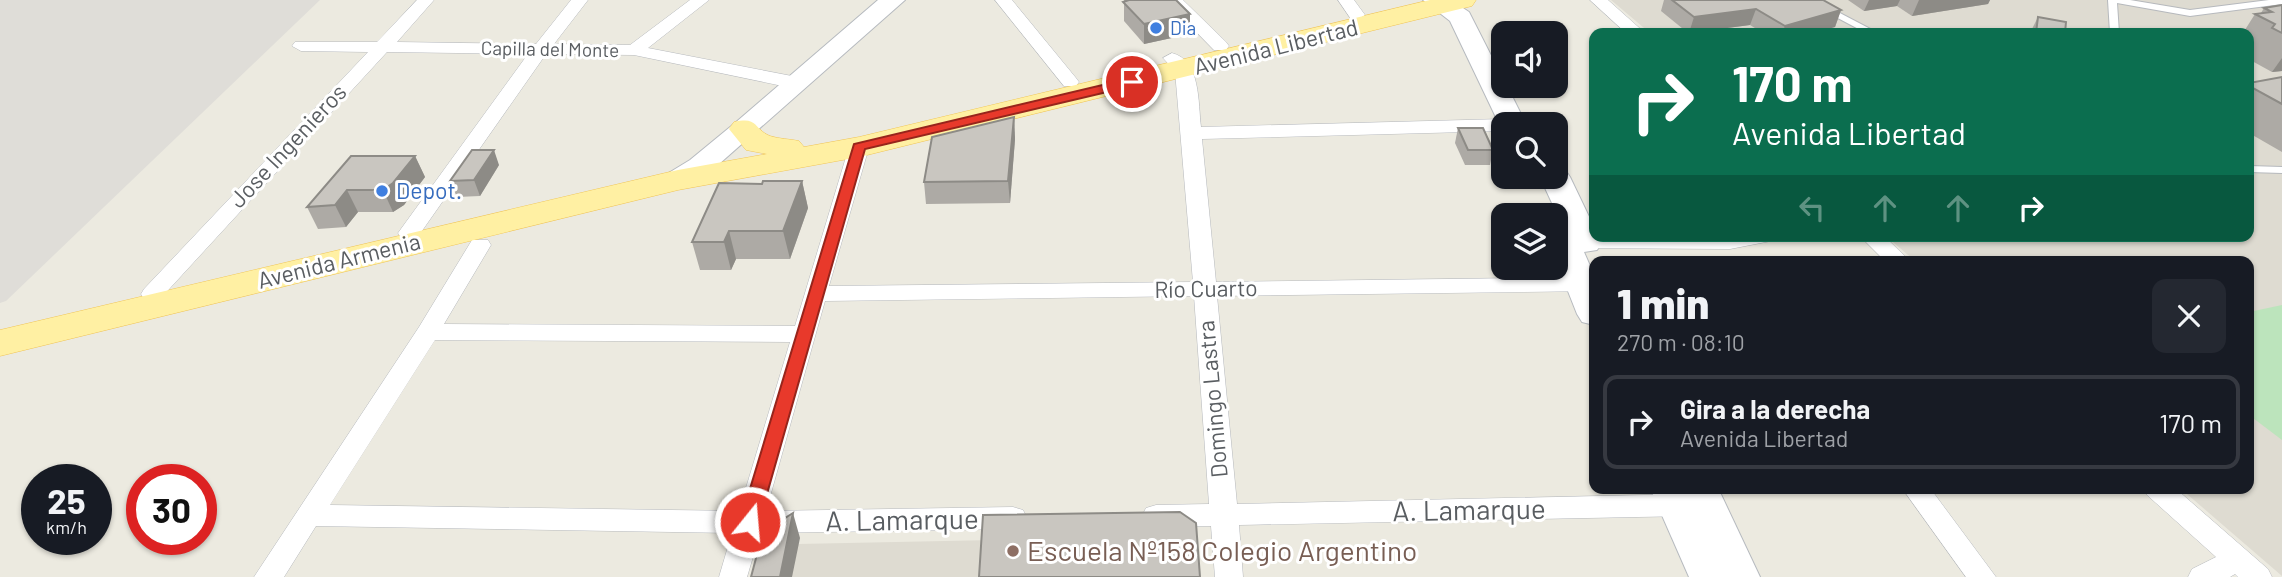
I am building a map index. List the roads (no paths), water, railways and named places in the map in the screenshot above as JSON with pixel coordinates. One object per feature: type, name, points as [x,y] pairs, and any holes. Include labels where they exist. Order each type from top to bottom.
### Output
[{"type":"main road","points":[[407,239],[480,245],[636,209],[787,81],[872,0]]},
{"type":"main road","points":[[681,173],[745,130],[787,81],[892,0]]},
{"type":"main road","name":"Avenida Libertad","points":[[681,173],[1070,82],[1178,64],[1220,46],[1351,7],[1407,0]]},
{"type":"main road","points":[[1457,3],[1491,51]]},
{"type":"main road","points":[[1457,3],[1460,17],[1506,112]]},
{"type":"main road","name":"Avenida Libertad","points":[[681,173],[859,147],[1178,64],[1457,3]]},
{"type":"main road","points":[[745,130],[757,143],[788,148]]},
{"type":"main road","name":"Avenida Armenia","points":[[0,343],[407,239],[681,173]]},
{"type":"main road","points":[[1542,189],[1576,250]]},
{"type":"main road","points":[[1558,189],[1589,296]]},
{"type":"main road","name":"Avenida Armenia","points":[[0,328],[407,239]]},
{"type":"main road","points":[[1688,496],[1710,577]]},
{"type":"main road","points":[[1688,496],[1739,577]]},
{"type":"street","name":"Jose Ingenieros","points":[[152,293],[426,0]]},
{"type":"street","points":[[407,239],[540,50],[580,0]]},
{"type":"street","points":[[634,50],[701,0]]},
{"type":"street","points":[[1003,0],[1070,82]]},
{"type":"street","points":[[1173,0],[1220,46]]},
{"type":"street","points":[[1598,0],[1630,28]]},
{"type":"street","name":"Capilla del Monte","points":[[301,47],[634,50],[787,81]]},
{"type":"street","name":"Domingo Lastra","points":[[1178,64],[1192,133],[1229,577]]},
{"type":"street","points":[[1192,133],[1491,125]]},
{"type":"street","points":[[733,577],[859,147]]},
{"type":"street","points":[[1730,242],[1740,256]]},
{"type":"street","name":"Río Cuarto","points":[[818,294],[1203,289],[1576,250],[1730,242]]},
{"type":"street","points":[[1878,242],[1893,256]]},
{"type":"street","points":[[268,577],[428,332],[480,245]]},
{"type":"street","points":[[428,332],[806,334]]},
{"type":"street","points":[[1920,494],[1982,577]]},
{"type":"street","points":[[2164,494],[2248,568]]},
{"type":"street","name":"A. Lamarque","points":[[1126,517],[1688,496]]},
{"type":"street","name":"A. Lamarque","points":[[309,515],[750,522],[1043,518]]},
{"type":"street","points":[[2202,577],[2248,568]]},
{"type":"lane","points":[[1808,0],[1863,28]]},
{"type":"lane","points":[[2114,28],[2113,0],[2190,13],[2282,1]]},
{"type":"lane","points":[[2254,169],[2281,171]]},
{"type":"place","name":"Dia","points":[[1156,28]]},
{"type":"place","name":"Depot.","points":[[382,191]]},
{"type":"place","name":"Escuela Nº158 Colegio Argentino","points":[[1013,551]]}]
